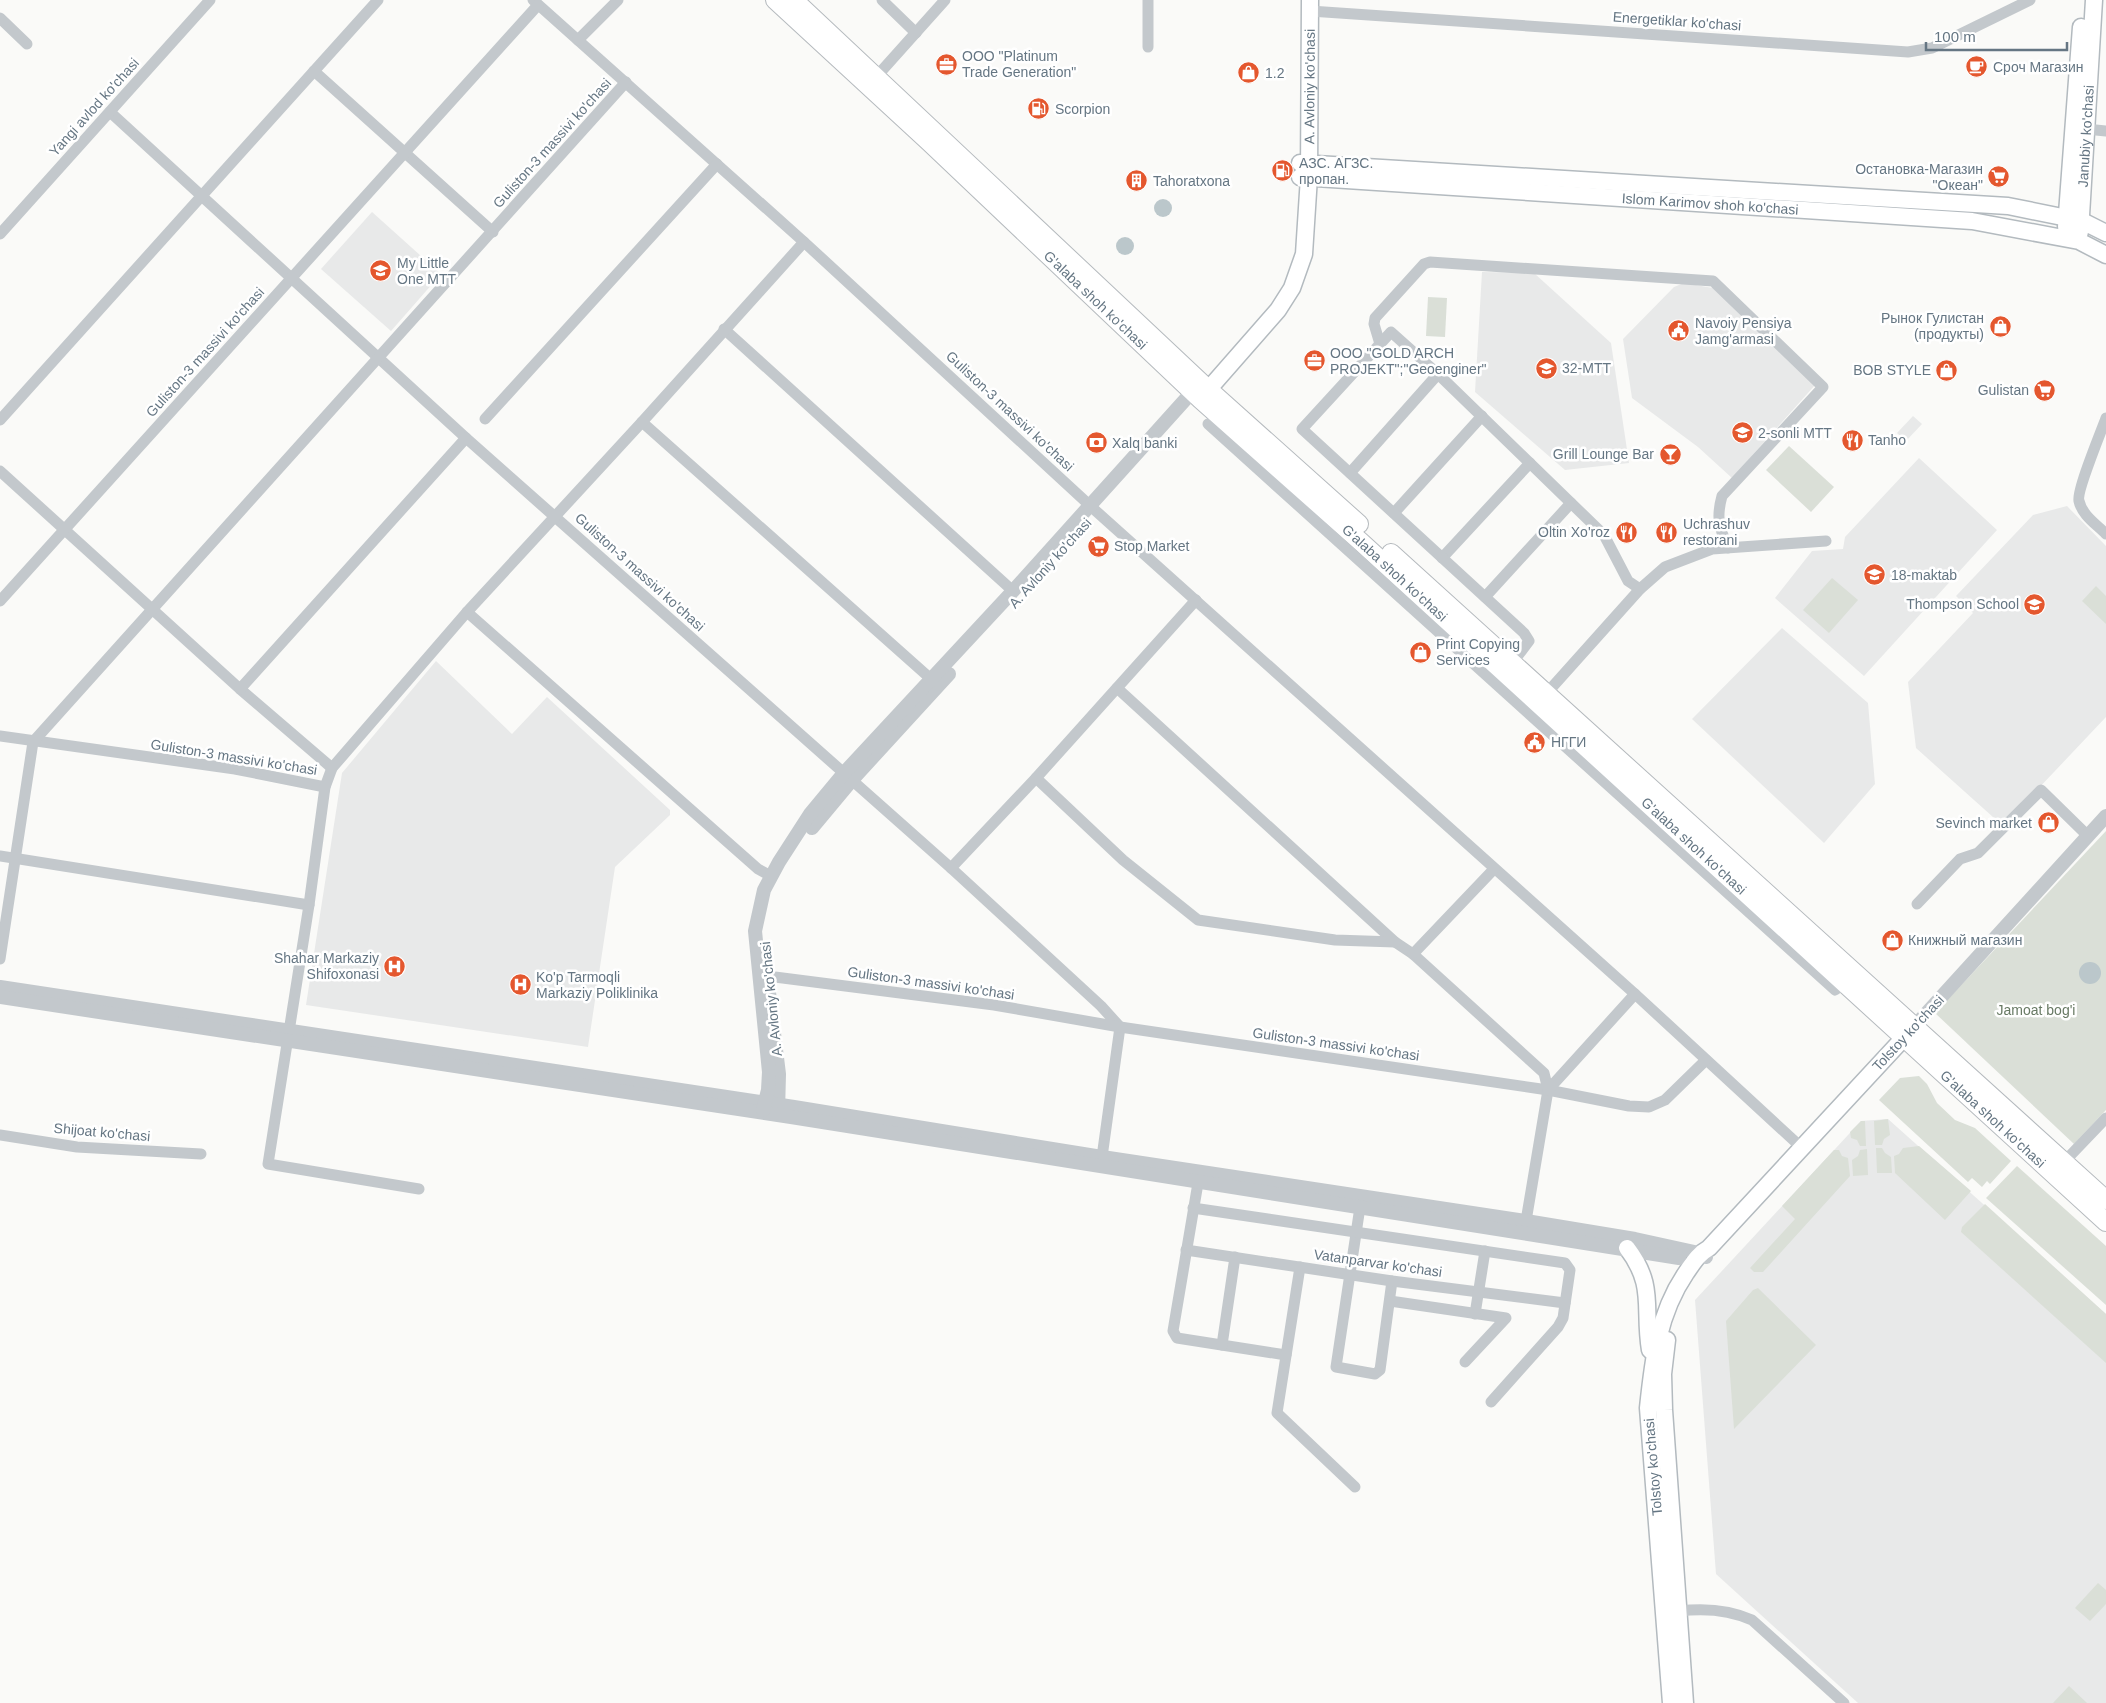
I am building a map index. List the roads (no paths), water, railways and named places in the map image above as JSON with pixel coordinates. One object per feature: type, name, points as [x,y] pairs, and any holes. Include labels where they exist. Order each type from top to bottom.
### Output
[{"type":"main road","name":"G'alaba shoh ko'chasi","points":[[775,0],[1200,390],[1513,662],[2106,1222]]},
{"type":"main road","name":"G'alaba shoh ko'chasi","points":[[794,0],[877,76],[1200,390],[1253,455],[1361,542],[1546,720],[1844,984],[1908,1033],[2064,1162],[2106,1200]]},
{"type":"main road","name":"Janubiy ko'chasi","points":[[2075,220],[2084,0]]},
{"type":"main road","name":"Janubiy ko'chasi","points":[[2072,240],[2086,130],[2094,0]]},
{"type":"main road","name":"A. Avloniy ko'chasi","points":[[1200,390],[1278,310],[1292,288],[1307,244],[1305,170],[1307,4]]},
{"type":"main road","name":"Islom Karimov shoh ko'chasi","points":[[1305,170],[2008,206],[2075,220],[2106,233]]},
{"type":"main road","name":"Islom Karimov shoh ko'chasi","points":[[1305,170],[1972,221],[2072,240],[2106,256]]},
{"type":"main road","name":"Tolstoy ko'chasi","points":[[1671,1703],[1648,1408],[1652,1364],[1662,1317],[1674,1290],[1702,1257],[1908,1033]]},
{"type":"main road","points":[[1627,1248],[1640,1265],[1646,1286],[1652,1364]]},
{"type":"main road","name":"Tolstoy ko'chasi","points":[[1685,1703],[1663,1374],[1669,1331],[1681,1297],[1702,1257]]},
{"type":"street","name":"Yangi avlod ko'chasi","points":[[0,234],[210,0]]},
{"type":"street","points":[[0,420],[378,0]]},
{"type":"street","points":[[578,40],[618,0]]},
{"type":"street","points":[[882,0],[916,33]]},
{"type":"street","points":[[877,76],[946,0]]},
{"type":"street","points":[[1148,0],[1148,46]]},
{"type":"street","name":"Energetiklar ko'chasi","points":[[1307,4],[1908,52],[1932,48],[2030,0]]},
{"type":"street","name":"Guliston-3 massivi ko'chasi","points":[[0,601],[404,153],[535,3],[804,242],[1093,509],[1494,870],[1635,994],[1802,1148]]},
{"type":"street","points":[[0,18],[27,44]]},
{"type":"street","points":[[314,70],[493,232]]},
{"type":"street","name":"Guliston-3 massivi ko'chasi","points":[[33,742],[626,82]]},
{"type":"street","name":"Guliston-3 massivi ko'chasi","points":[[110,112],[466,438],[952,868],[1101,1006],[1120,1027]]},
{"type":"street","points":[[2086,130],[2106,131]]},
{"type":"street","points":[[485,419],[717,164]]},
{"type":"street","name":"Guliston-3 massivi ko'chasi","points":[[0,736],[235,769],[325,787],[332,768],[467,612],[556,517],[804,242]]},
{"type":"street","points":[[1380,344],[1374,318],[1424,264],[1430,262],[1713,281],[1823,387],[1722,496],[1718,512],[1719,527],[1728,548]]},
{"type":"street","points":[[724,330],[1013,591]]},
{"type":"street","points":[[1513,662],[1530,641],[1524,633],[1302,429],[1391,332],[1438,374],[1604,535],[1628,580],[1640,589]]},
{"type":"street","points":[[1350,473],[1438,374]]},
{"type":"street","name":"A. Avloniy ko'chasi","points":[[771,1109],[755,931],[764,890],[771,876],[810,814],[848,776],[1200,390]]},
{"type":"street","points":[[1394,513],[1482,416]]},
{"type":"street","points":[[2106,418],[2093,457],[2080,484],[2078,499],[2084,514],[2106,534]]},
{"type":"street","points":[[642,422],[931,679]]},
{"type":"street","points":[[1208,424],[1253,455]]},
{"type":"street","points":[[240,689],[466,438]]},
{"type":"street","points":[[1442,558],[1530,463]]},
{"type":"street","points":[[0,471],[240,689],[332,768]]},
{"type":"street","points":[[1485,597],[1571,503]]},
{"type":"street","name":"A. Avloniy ko'chasi","points":[[771,1109],[775,1031],[763,946],[764,917],[772,894],[787,865],[848,776],[931,679],[1093,509]]},
{"type":"street","points":[[1546,694],[1640,589],[1665,568],[1712,549],[1826,541]]},
{"type":"street","points":[[952,868],[1036,778],[1196,600]]},
{"type":"street","points":[[467,612],[758,869],[771,876]]},
{"type":"street","points":[[1117,688],[1395,942],[1413,954],[1544,1073],[1548,1090],[1526,1220]]},
{"type":"street","points":[[0,959],[33,742]]},
{"type":"street","points":[[1036,778],[1124,860],[1198,920],[1335,940],[1395,942]]},
{"type":"street","points":[[325,787],[309,905],[268,1164],[419,1189]]},
{"type":"street","points":[[1918,904],[1960,858],[1978,853],[2040,790],[2088,836]]},
{"type":"street","name":"Tolstoy ko'chasi","points":[[1908,1033],[2106,816]]},
{"type":"street","points":[[0,856],[309,905]]},
{"type":"street","points":[[1413,954],[1494,870]]},
{"type":"street","name":"Guliston-3 massivi ko'chasi","points":[[767,976],[984,1004],[1120,1027],[1548,1090],[1629,1106],[1649,1107],[1665,1100],[1706,1060]]},
{"type":"street","points":[[0,987],[288,1036]]},
{"type":"street","points":[[1548,1090],[1635,994]]},
{"type":"street","points":[[0,997],[288,1036],[1102,1157],[1363,1204],[1627,1248],[1702,1257]]},
{"type":"street","points":[[1102,1157],[1120,1027]]},
{"type":"street","points":[[771,1109],[1198,1183],[1363,1204],[1526,1220],[1635,1239],[1702,1257]]},
{"type":"street","points":[[2064,1162],[2106,1118]]},
{"type":"street","name":"Shijoat ko'chasi","points":[[0,1135],[77,1147],[201,1154]]},
{"type":"street","points":[[1198,1183],[1173,1331],[1177,1338],[1286,1354]]},
{"type":"street","points":[[1363,1204],[1356,1233],[1336,1366],[1375,1374],[1380,1370],[1392,1281]]},
{"type":"street","points":[[1193,1208],[1565,1263],[1570,1270],[1563,1318],[1558,1327],[1491,1402]]},
{"type":"street","name":"Vatanparvar ko'chasi","points":[[1186,1250],[1392,1281],[1565,1303]]},
{"type":"street","points":[[1475,1314],[1486,1251]]},
{"type":"street","points":[[1222,1345],[1235,1257]]},
{"type":"street","points":[[1300,1266],[1277,1413],[1355,1487]]},
{"type":"street","points":[[1390,1302],[1506,1318],[1464,1362]]},
{"type":"street","points":[[1680,1611],[1736,1613],[1752,1620],[1844,1703]]},
{"type":"place","name":"OOO \"Platinum Trade Generation\"","points":[[946,64]]},
{"type":"place","name":"Сроч Магазин","points":[[1977,67]]},
{"type":"place","name":"1.2","points":[[1249,73]]},
{"type":"place","name":"Scorpion","points":[[1039,109]]},
{"type":"place","name":"АЗС. АГЗС. пропан.","points":[[1283,171]]},
{"type":"place","name":"Остановка-Магазин \"Океан\"","points":[[1999,177]]},
{"type":"place","name":"Tahoratxona","points":[[1137,181]]},
{"type":"place","name":"My Little One MTT","points":[[381,271]]},
{"type":"place","name":"Рынок Гулистан (продукты)","points":[[2000,326]]},
{"type":"place","name":"Navoiy Pensiya Jamg'armasi","points":[[1679,331]]},
{"type":"place","name":"ООО \"GOLD ARCH PROJEKT\";\"Geoenginer\"","points":[[1314,361]]},
{"type":"place","name":"32-MTT","points":[[1546,368]]},
{"type":"place","name":"BOB STYLE","points":[[1947,370]]},
{"type":"place","name":"Gulistan","points":[[2045,390]]},
{"type":"place","name":"2-sonli MTT","points":[[1742,433]]},
{"type":"place","name":"Tanho","points":[[1852,440]]},
{"type":"place","name":"Xalq banki","points":[[1096,443]]},
{"type":"place","name":"Grill Lounge Bar","points":[[1670,454]]},
{"type":"place","name":"Oltin Xo'roz","points":[[1626,532]]},
{"type":"place","name":"Uchrashuv restorani","points":[[1667,532]]},
{"type":"place","name":"Stop Market","points":[[1098,546]]},
{"type":"place","name":"18-maktab","points":[[1875,575]]},
{"type":"place","name":"Thompson School","points":[[2035,604]]},
{"type":"place","name":"Print Copying Services","points":[[1420,652]]},
{"type":"place","name":"НГГИ","points":[[1535,742]]},
{"type":"place","name":"Sevinch market","points":[[2048,823]]},
{"type":"place","name":"Книжный магазин","points":[[1892,940]]},
{"type":"place","name":"Shahar Markaziy Shifoxonasi","points":[[395,966]]},
{"type":"place","name":"Ko'p Tarmoqli Markaziy Poliklinika","points":[[520,985]]},
{"type":"park label","name":"Jamoat bog'i","points":[[2036,1010]]}]
